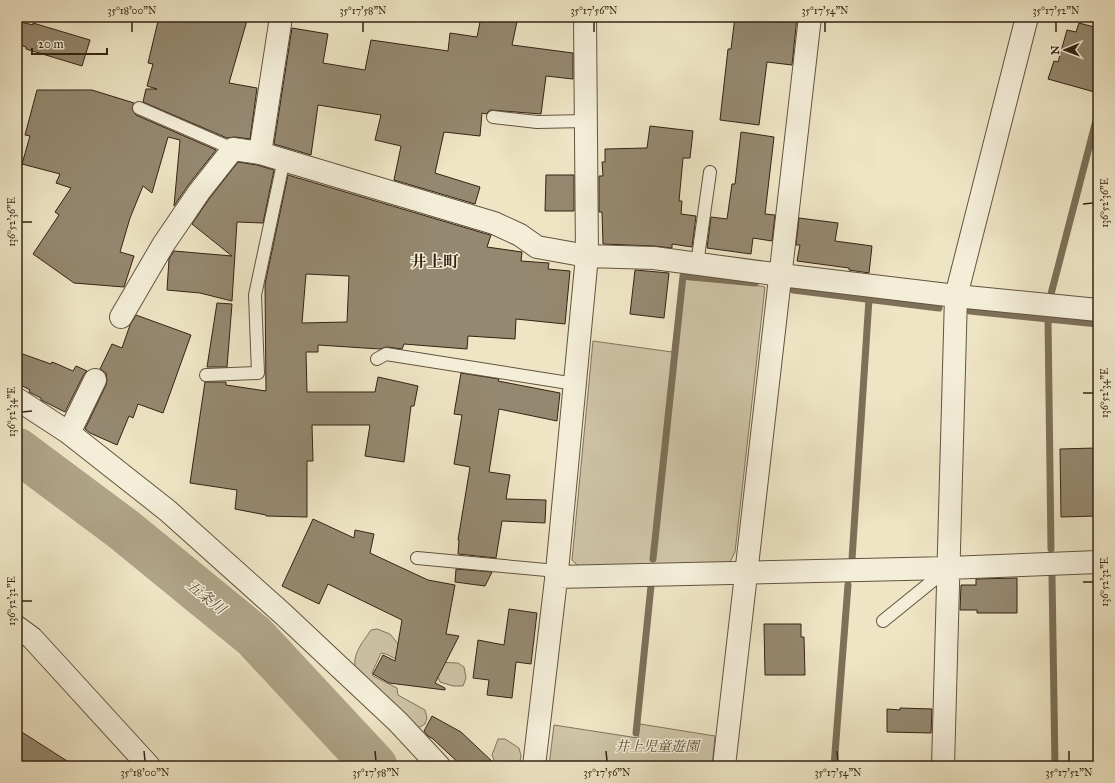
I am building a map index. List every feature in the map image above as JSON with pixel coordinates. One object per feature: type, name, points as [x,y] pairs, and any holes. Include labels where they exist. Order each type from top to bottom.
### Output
[{"type":"street","points":[[260,153],[281,17]]},
{"type":"street","points":[[534,766],[557,574],[587,256],[585,17]]},
{"type":"street","points":[[724,766],[810,17]]},
{"type":"street","points":[[943,766],[956,296],[1027,17]]},
{"type":"street","points":[[121,317],[162,245],[233,149],[260,153],[494,223],[520,236],[537,247],[587,256],[654,258],[956,296],[1098,310]]},
{"type":"street","points":[[69,433],[95,380]]},
{"type":"street","points":[[17,399],[69,433],[168,511],[278,609],[398,722],[439,766]]},
{"type":"street","points":[[557,574],[746,573],[948,568],[1098,562]]},
{"type":"street","points":[[17,627],[32,638],[149,766]]},
{"type":"lane","points":[[139,108],[233,149]]},
{"type":"lane","points":[[493,117],[537,122],[586,121]]},
{"type":"lane","points":[[206,375],[258,373],[255,295],[284,160]]},
{"type":"lane","points":[[697,264],[710,172]]},
{"type":"lane","points":[[377,359],[386,354],[575,384]]},
{"type":"lane","points":[[417,558],[557,574]]},
{"type":"lane","points":[[883,621],[948,568]]},
{"type":"green space","points":[[681,279],[765,287],[735,552],[730,562],[722,564],[578,566],[572,560],[593,341],[672,352]]},
{"type":"green space","points":[[377,629],[390,634],[399,645],[434,662],[458,663],[464,667],[466,678],[463,686],[453,686],[440,682],[437,675],[381,653],[372,673],[373,676],[397,688],[398,695],[425,710],[427,718],[425,724],[420,727],[411,727],[356,670],[355,659],[361,644],[371,630]]},
{"type":"green space","name":"井上児童遊園","points":[[640,724],[715,736],[712,766],[549,766],[554,725],[638,738]]},
{"type":"green space","points":[[498,739],[505,739],[519,748],[521,756],[519,766],[492,766],[495,762],[492,755]]},
{"type":"building","points":[[159,17],[248,17],[229,83],[257,88],[250,139],[235,137],[227,138],[143,102],[146,89],[157,89],[147,86],[153,64],[148,63]]},
{"type":"building","points":[[481,17],[518,17],[512,45],[573,53],[573,79],[546,76],[541,114],[490,110],[486,114],[482,113],[480,136],[444,132],[435,173],[480,187],[475,204],[394,180],[401,146],[375,140],[381,115],[318,105],[311,155],[274,144],[292,28],[328,34],[323,63],[365,70],[371,40],[448,51],[450,33],[477,37]]},
{"type":"building","points":[[735,17],[797,17],[792,65],[767,62],[759,125],[720,120],[728,49],[731,49]]},
{"type":"building","points":[[17,21],[33,25],[33,23],[90,40],[82,66],[26,49],[26,47],[17,44]]},
{"type":"building","points":[[1079,23],[1098,28],[1098,93],[1048,79],[1054,61],[1058,62],[1067,30],[1076,32]]},
{"type":"building","points":[[37,90],[92,90],[134,103],[132,109],[136,115],[216,150],[174,206],[180,140],[168,137],[152,193],[143,186],[130,218],[120,252],[134,256],[124,287],[74,283],[33,254],[59,215],[55,212],[71,188],[56,183],[60,174],[22,164],[30,136],[25,135]]},
{"type":"building","points":[[650,126],[693,131],[690,158],[683,158],[679,201],[682,201],[681,214],[696,216],[692,247],[672,244],[672,248],[603,244],[602,212],[599,212],[599,176],[603,176],[602,162],[605,162],[605,149],[647,148]]},
{"type":"building","points":[[741,132],[774,137],[765,214],[775,215],[772,241],[753,238],[751,254],[707,248],[711,217],[727,219],[732,184],[735,184]]},
{"type":"building","points":[[238,162],[274,170],[263,223],[237,222],[232,301],[200,293],[167,290],[169,259],[174,251],[232,256],[192,224],[209,199]]},
{"type":"building","points":[[288,175],[491,235],[487,247],[522,252],[521,261],[549,263],[548,269],[570,271],[565,324],[516,319],[515,339],[468,336],[467,349],[404,344],[402,349],[387,347],[380,349],[318,345],[318,352],[306,352],[307,392],[375,392],[378,377],[418,386],[414,406],[411,406],[404,462],[365,456],[370,425],[312,425],[313,461],[307,461],[307,517],[266,516],[235,509],[237,490],[190,483],[205,382],[226,382],[226,385],[266,391],[265,284]],"holes":[[[306,274],[349,276],[347,322],[302,323]]]},
{"type":"building","points":[[546,175],[574,175],[574,211],[545,211]]},
{"type":"building","points":[[799,218],[838,223],[835,241],[872,246],[869,273],[849,270],[849,268],[797,261],[800,245],[796,245]]},
{"type":"building","points":[[635,270],[669,273],[664,318],[630,314]]},
{"type":"building","points":[[217,303],[232,304],[227,367],[207,367]]},
{"type":"building","points":[[136,315],[191,335],[163,413],[138,404],[133,418],[129,416],[117,445],[90,433],[85,429],[106,385],[106,373],[100,369],[112,344],[122,348],[130,325]]},
{"type":"building","points":[[17,352],[51,364],[52,362],[73,371],[76,366],[87,371],[84,374],[65,412],[41,400],[41,398],[29,392],[30,390],[17,383]]},
{"type":"building","points":[[461,373],[499,379],[498,381],[560,393],[557,421],[499,409],[489,472],[510,475],[506,499],[546,500],[545,523],[502,521],[496,558],[458,554],[458,540],[470,467],[454,464],[462,415],[454,414]]},
{"type":"building","points":[[1095,448],[1095,461],[1098,461],[1098,483],[1095,483],[1096,516],[1061,517],[1060,449]]},
{"type":"building","points":[[313,519],[354,538],[355,530],[374,534],[370,553],[428,580],[455,585],[446,634],[459,636],[435,683],[445,688],[445,690],[389,683],[373,674],[383,655],[395,661],[402,620],[328,584],[319,604],[282,586]]},
{"type":"building","points":[[456,569],[492,572],[485,586],[455,582]]},
{"type":"building","points":[[1017,578],[1017,613],[977,613],[977,610],[960,610],[961,585],[976,585],[976,579]]},
{"type":"building","points":[[509,609],[537,613],[531,664],[516,662],[512,698],[487,695],[489,680],[473,678],[478,640],[504,645]]},
{"type":"building","points":[[764,624],[801,624],[801,637],[804,637],[805,675],[765,675]]},
{"type":"building","points":[[900,708],[932,709],[931,733],[887,732],[887,709],[900,710]]},
{"type":"building","points":[[432,716],[461,732],[497,766],[462,766],[424,731]]},
{"type":"building","points":[[17,729],[75,766],[17,766]]},
{"type":"waterway","points":[[1051,294],[1098,113]]},
{"type":"waterway","points":[[653,559],[683,276],[755,283]]},
{"type":"waterway","points":[[793,290],[939,308]]},
{"type":"waterway","points":[[852,559],[869,299]]},
{"type":"waterway","points":[[970,311],[1098,324]]},
{"type":"waterway","points":[[1048,319],[1051,549]]},
{"type":"waterway","name":"五条川","points":[[17,450],[123,529],[254,636],[375,766]]},
{"type":"waterway","points":[[1052,576],[1055,766]]},
{"type":"waterway","points":[[834,766],[848,585]]},
{"type":"waterway","points":[[636,733],[651,586]]},
{"type":"district","name":"井上町","points":[[435,261]]}]
